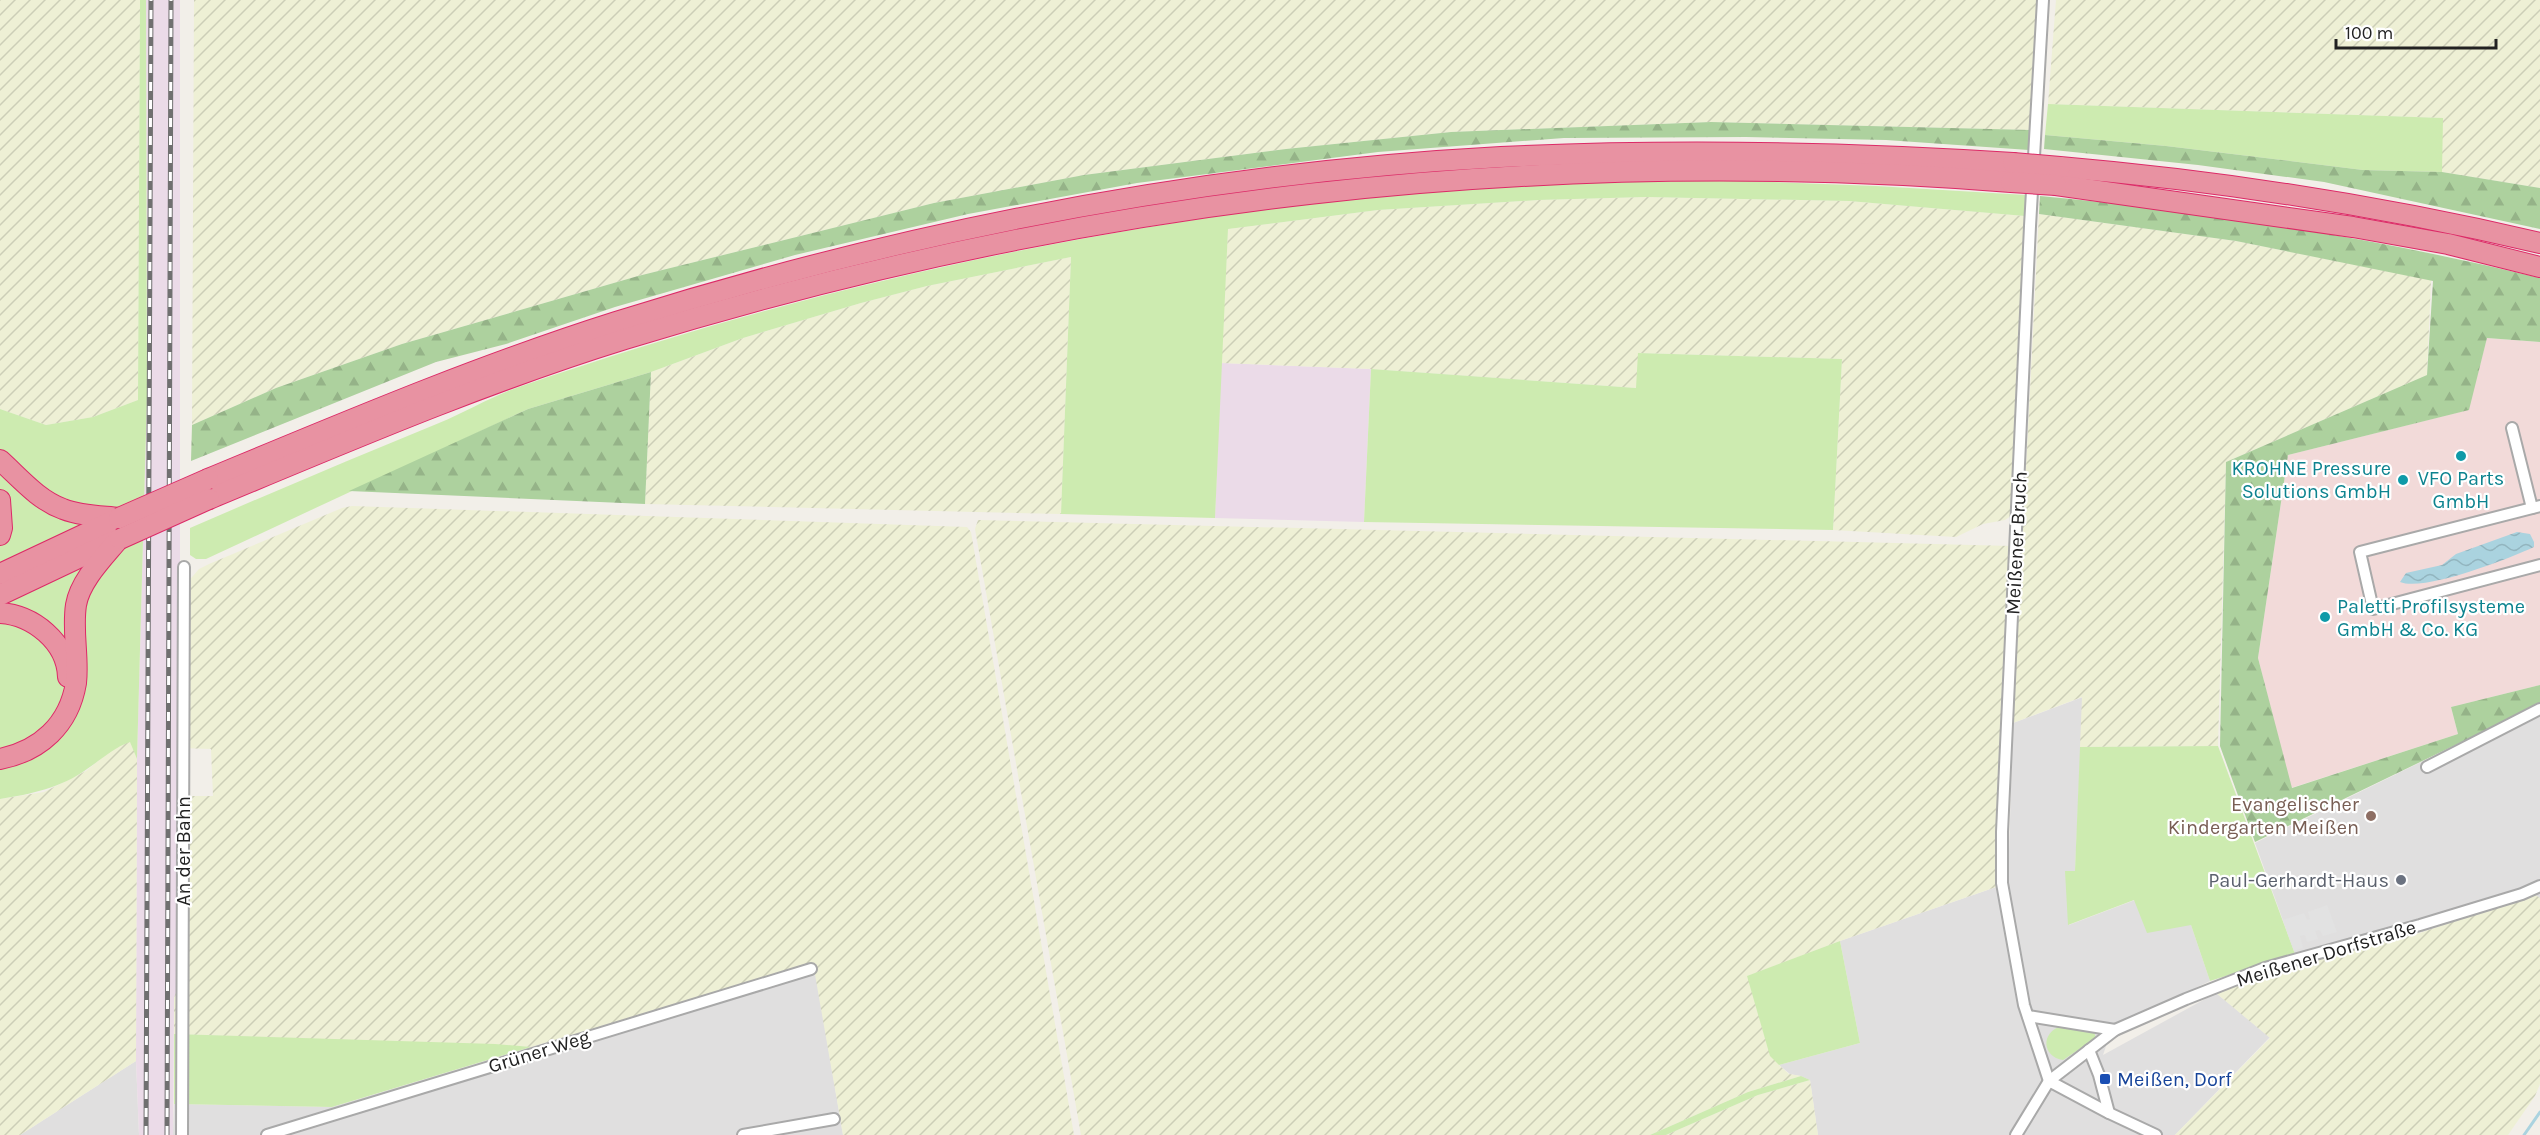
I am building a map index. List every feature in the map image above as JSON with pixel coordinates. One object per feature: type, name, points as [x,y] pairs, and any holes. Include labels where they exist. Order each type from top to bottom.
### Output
[{"type":"highway","points":[[0,574],[208,479],[444,382],[616,322],[857,255],[1073,208],[1279,178],[1389,166],[1498,158],[1623,153],[1755,152],[1930,157],[2012,172],[2058,176],[2448,244],[2540,267]]},
{"type":"highway","points":[[0,595],[209,499],[435,405],[621,340],[733,307],[849,276],[968,249],[1076,227],[1281,196],[1500,176],[1610,171],[1778,170],[1927,175],[2012,172]]},
{"type":"highway","points":[[2058,176],[2165,176],[2356,204],[2451,222],[2540,243]]},
{"type":"highway","points":[[0,460],[43,499],[54,505],[76,513],[119,518]]},
{"type":"highway","points":[[0,500],[2,528],[0,535]]},
{"type":"highway","points":[[0,759],[34,747],[53,733],[69,710],[76,682],[76,603],[89,576],[119,539]]},
{"type":"highway","points":[[0,613],[16,615],[32,622],[45,632],[59,647],[68,666],[68,683],[62,707],[49,729],[29,742],[0,753]]},
{"type":"street","name":"Meißener Bruch","points":[[2043,0],[2030,226],[2002,832],[2002,883],[2024,1005],[2049,1081]]},
{"type":"street","points":[[2512,428],[2536,507],[2360,552],[2373,609],[2540,565]]},
{"type":"street","name":"An der Bahn","points":[[182,1135],[184,567]]},
{"type":"street","points":[[2427,767],[2540,709]]},
{"type":"street","name":"Meißener Dorfstraße","points":[[2016,1135],[2049,1081],[2115,1030],[2265,968],[2420,926],[2522,894],[2540,885]]},
{"type":"street","name":"Grüner Weg","points":[[267,1135],[811,969]]},
{"type":"street","points":[[2028,1016],[2115,1030]]},
{"type":"street","points":[[2089,1050],[2099,1075],[2109,1113]]},
{"type":"street","points":[[2049,1081],[2156,1135]]},
{"type":"street","points":[[743,1135],[787,1131],[834,1119]]},
{"type":"shaded area","points":[[146,0],[180,0],[180,748],[173,1135],[139,1135],[136,1061],[137,759],[147,395]]},
{"type":"shaded area","points":[[2487,338],[2540,342],[2540,685],[2451,707],[2458,734],[2291,788],[2258,658],[2288,455],[2468,410]]},
{"type":"shaded area","points":[[1221,363],[1371,369],[1364,522],[1215,518]]},
{"type":"shaded area","points":[[2083,697],[2075,872],[2066,871],[2069,925],[2135,900],[2191,925],[2210,981],[2112,1028],[2103,1055],[2216,993],[2270,1037],[2175,1135],[1818,1135],[1810,1080],[1790,1074],[1779,1065],[1860,1043],[1840,941],[2008,883],[2013,723]]},
{"type":"shaded area","points":[[2540,704],[2540,898],[2534,894],[2295,954],[2255,843]]},
{"type":"shaded area","points":[[2327,905],[2337,932],[2323,936],[2320,930],[2315,931],[2318,939],[2307,942],[2305,935],[2300,936],[2303,948],[2294,951],[2283,920],[2304,913],[2307,920],[2310,919],[2308,912]]},
{"type":"shaded area","points":[[814,963],[843,1135],[173,1135],[174,1104],[332,1107]]},
{"type":"shaded area","points":[[136,1061],[139,1135],[20,1135]]},
{"type":"green space","points":[[0,0],[140,0],[138,400],[93,417],[46,425],[0,409]]},
{"type":"green space","points":[[140,0],[146,0],[147,395],[137,759],[130,742],[77,776],[56,786],[0,799],[0,409],[46,425],[93,417],[138,400]]},
{"type":"green space","points":[[194,0],[2037,0],[2031,130],[1711,122],[1451,132],[1286,149],[1084,175],[934,203],[638,276],[402,344],[276,388],[192,425]]},
{"type":"green space","points":[[2056,0],[2540,0],[2540,188],[2442,172],[2442,118],[2048,104]]},
{"type":"green space","points":[[2048,104],[2443,118],[2442,172],[2363,170],[2166,146],[2045,135]]},
{"type":"green space","points":[[1711,122],[2031,130],[2029,150],[1886,140],[1746,137],[1564,138],[1378,152],[1137,183],[968,214],[795,255],[615,307],[506,344],[436,362],[191,461],[192,425],[276,388],[402,344],[638,276],[934,203],[1084,175],[1286,149],[1451,132]]},
{"type":"green space","points":[[2045,135],[2166,146],[2363,170],[2442,172],[2540,188],[2540,229],[2324,182],[2198,165],[2044,149]]},
{"type":"green space","points":[[1722,180],[2026,195],[2025,216],[1849,201],[1646,197],[1538,200],[1378,210],[1228,229],[1215,518],[1061,514],[1071,257],[927,286],[861,303],[743,338],[651,372],[528,409],[206,559],[196,559],[190,555],[190,528],[449,419],[489,399],[628,351],[846,290],[956,264],[1067,242],[1178,222],[1291,206],[1404,193],[1483,187]]},
{"type":"green space","points":[[2040,196],[2229,218],[2292,228],[2416,251],[2540,278],[2540,342],[2487,338],[2469,410],[2288,455],[2258,658],[2292,788],[2458,734],[2451,707],[2540,685],[2540,704],[2255,842],[2220,746],[2226,462],[2427,375],[2433,281],[2236,241],[2039,214]]},
{"type":"green space","points":[[1646,197],[1849,201],[2025,216],[2011,516],[2005,520],[1983,524],[1956,537],[1833,530],[1842,359],[1639,353],[1637,388],[1371,369],[1221,363],[1228,229],[1378,210],[1538,200]]},
{"type":"green space","points":[[2039,214],[2236,241],[2431,280],[2427,375],[2226,462],[2218,746],[2080,747],[2082,697],[2013,723]]},
{"type":"green space","points":[[1071,257],[1061,514],[645,504],[651,372],[743,338],[861,303],[927,286]]},
{"type":"green space","points":[[1638,353],[1842,359],[1833,530],[1364,522],[1371,369],[1636,388]]},
{"type":"green space","points":[[651,372],[645,504],[349,491],[528,409]]},
{"type":"green space","points":[[352,506],[967,527],[971,532],[1074,1135],[843,1135],[813,963],[531,1047],[174,1034],[174,998],[177,990],[180,796],[213,796],[211,749],[180,748],[186,584],[199,569],[209,564],[342,508]]},
{"type":"green space","points":[[978,520],[2012,546],[1996,887],[1840,941],[1748,976],[1779,1065],[1789,1074],[1801,1076],[1748,1092],[1650,1135],[1081,1135],[975,529]]},
{"type":"green space","points":[[130,741],[137,759],[136,1061],[20,1135],[0,1135],[0,799],[44,792],[86,771],[115,747]]},
{"type":"green space","points":[[2218,746],[2295,954],[2210,981],[2191,925],[2147,933],[2134,900],[2068,925],[2065,871],[2075,871],[2080,747]]},
{"type":"green space","points":[[2534,894],[2540,898],[2540,1084],[2535,1096],[2508,1135],[2175,1135],[2270,1038],[2216,993],[2302,963],[2414,935]]},
{"type":"green space","points":[[1840,941],[1860,1043],[1779,1065],[1770,1056],[1747,976]]},
{"type":"green space","points":[[2062,1026],[2094,1032],[2096,1038],[2063,1060],[2056,1058],[2048,1050],[2046,1044],[2050,1033]]},
{"type":"green space","points":[[174,1034],[531,1047],[332,1107],[174,1104]]},
{"type":"green space","points":[[1801,1076],[1810,1080],[1758,1095],[1666,1135],[1650,1135],[1748,1092]]},
{"type":"green space","points":[[1810,1080],[1818,1135],[1666,1135],[1758,1095]]},
{"type":"water","points":[[2517,532],[2530,534],[2534,547],[2466,573],[2427,582],[2412,584],[2400,582],[2406,573],[2442,565],[2456,554]]},
{"type":"waterway","points":[[2524,1135],[2540,1112]]},
{"type":"railway","points":[[146,1135],[151,0]]},
{"type":"railway","points":[[167,1135],[171,0]]},
{"type":"place","name":"VFO Parts GmbH","points":[[2461,456]]},
{"type":"place","name":"KROHNE Pressure Solutions GmbH","points":[[2403,480]]},
{"type":"place","name":"Paletti Profilsysteme GmbH & Co. KG","points":[[2325,617]]},
{"type":"place","name":"Evangelischer Kindergarten Meißen","points":[[2371,816]]},
{"type":"place","name":"Paul-Gerhardt-Haus","points":[[2401,880]]},
{"type":"place","name":"Meißen, Dorf","points":[[2105,1079]]}]
